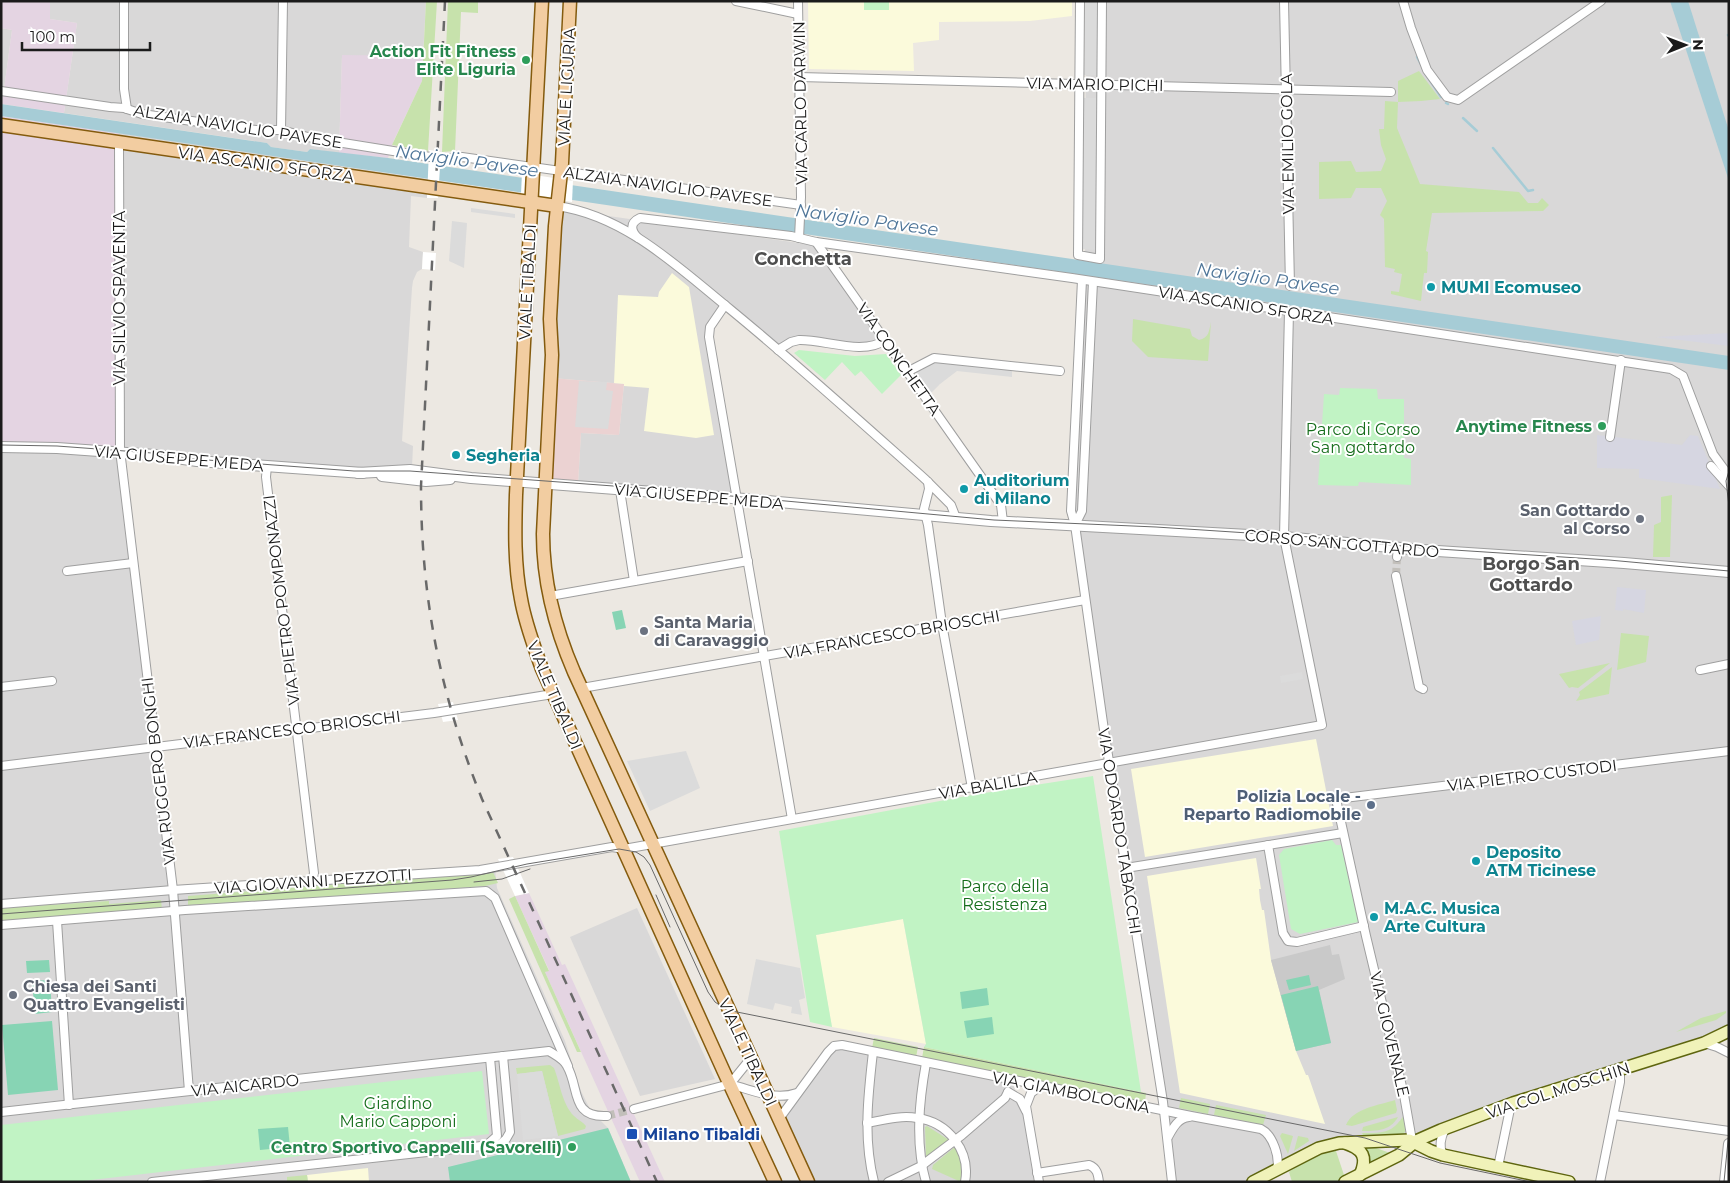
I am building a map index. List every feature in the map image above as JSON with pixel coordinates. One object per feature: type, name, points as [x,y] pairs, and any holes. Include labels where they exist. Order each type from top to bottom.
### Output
[{"type":"main road","name":"VIALE LIGURIA","points":[[533,171],[542,1]]},
{"type":"main road","name":"VIALE LIGURIA","points":[[561,175],[570,1]]},
{"type":"main road","name":"VIA ASCANIO SFORZA","points":[[1,125],[557,203]]},
{"type":"main road","name":"VIALE TIBALDI","points":[[533,171],[517,482],[516,552],[521,600],[542,669],[775,1182]]},
{"type":"main road","name":"VIALE TIBALDI","points":[[561,175],[557,203],[551,309],[552,355],[543,556],[550,596],[564,649],[808,1182]]},
{"type":"main road","name":"VIA COL MOSCHIN","points":[[1414,1142],[1513,1103],[1704,1043],[1729,1031]]},
{"type":"main road","points":[[1253,1182],[1320,1148],[1344,1142],[1409,1140],[1430,1151],[1443,1155],[1569,1182]]},
{"type":"main road","points":[[1344,1142],[1356,1147],[1363,1156],[1363,1168],[1360,1175]]},
{"type":"main road","points":[[1345,1182],[1399,1155],[1414,1142]]},
{"type":"main road","points":[[1277,1170],[1279,1182]]},
{"type":"street","points":[[124,1],[124,89],[127,109]]},
{"type":"street","points":[[281,130],[283,1]]},
{"type":"street","points":[[736,1],[798,14]]},
{"type":"street","name":"VIA CARLO DARWIN","points":[[798,1],[801,205]]},
{"type":"street","points":[[1080,1],[1078,255],[1100,259],[1102,1]]},
{"type":"street","name":"VIA EMILIO GOLA","points":[[1284,1],[1290,286]]},
{"type":"street","points":[[1403,1],[1410,28],[1427,70],[1447,97],[1458,100],[1601,1]]},
{"type":"street","name":"VIA MARIO PICHI","points":[[799,77],[1391,92]]},
{"type":"street","name":"ALZAIA NAVIGLIO PAVESE","points":[[1,91],[127,109],[151,116],[256,130],[281,130],[312,138],[442,159],[462,157],[561,175],[801,205]]},
{"type":"street","name":"VIA SILVIO SPAVENTA","points":[[119,143],[120,452]]},
{"type":"street","points":[[557,203],[614,223],[686,271],[928,482],[951,505],[956,518]]},
{"type":"street","points":[[799,235],[801,205]]},
{"type":"street","points":[[638,238],[633,232],[632,226],[637,219],[642,218],[799,235],[816,242]]},
{"type":"street","name":"VIA ASCANIO SFORZA","points":[[816,242],[1621,360],[1676,370],[1683,376],[1713,454],[1715,464]]},
{"type":"street","name":"VIA CONCHETTA","points":[[816,242],[1001,505],[1003,522]]},
{"type":"street","name":"VIA ODOARDO TABACCHI","points":[[1082,280],[1071,511],[1168,1137],[1173,1181]]},
{"type":"street","points":[[1074,525],[1082,512],[1093,282]]},
{"type":"street","points":[[725,305],[710,327],[709,337],[792,819]]},
{"type":"street","points":[[1284,537],[1289,311]]},
{"type":"street","points":[[1081,321],[1091,322]]},
{"type":"street","points":[[778,350],[791,342],[799,340],[861,346],[876,345],[885,340]]},
{"type":"street","points":[[907,372],[934,358],[1060,371]]},
{"type":"street","points":[[1610,437],[1621,360]]},
{"type":"street","name":"VIA GIUSEPPE MEDA","points":[[1,447],[46,447],[120,452],[190,460],[358,473],[410,470],[471,478],[737,498],[956,518]]},
{"type":"street","name":"VIA RUGGERO BONGHI","points":[[120,452],[173,890],[189,1091]]},
{"type":"street","points":[[1715,464],[1729,462]]},
{"type":"street","points":[[1715,464],[1729,476]]},
{"type":"street","points":[[1715,464],[1729,486]]},
{"type":"street","name":"VIA PIETRO POMPONAZZI","points":[[267,466],[266,477],[314,873],[312,882]]},
{"type":"street","points":[[1073,479],[1084,480]]},
{"type":"street","points":[[928,482],[930,489],[924,509],[942,624],[972,788]]},
{"type":"street","points":[[620,490],[634,580]]},
{"type":"street","name":"CORSO SAN GOTTARDO","points":[[956,518],[1284,537],[1398,552],[1624,563],[1729,572]]},
{"type":"street","name":"VIA BALILLA","points":[[653,842],[972,788],[1322,725],[1284,537]]},
{"type":"street","points":[[550,596],[634,580],[748,562]]},
{"type":"street","points":[[67,571],[133,563]]},
{"type":"street","points":[[1396,576],[1419,687],[1423,689]]},
{"type":"street","name":"VIA FRANCESCO BRIOSCHI","points":[[582,688],[1085,600]]},
{"type":"street","points":[[1700,670],[1729,664]]},
{"type":"street","points":[[1,687],[52,681]]},
{"type":"street","name":"VIA FRANCESCO BRIOSCHI","points":[[1,766],[443,712],[553,694]]},
{"type":"street","name":"VIA PIETRO CUSTODI","points":[[1336,799],[1729,751]]},
{"type":"street","name":"VIA GIOVENALE","points":[[1336,799],[1414,1142]]},
{"type":"street","points":[[1126,868],[1343,833]]},
{"type":"street","name":"VIA GIOVANNI PEZZOTTI","points":[[1,904],[173,890],[480,870],[612,847],[624,849],[653,842]]},
{"type":"street","points":[[1268,845],[1283,933],[1288,941],[1297,942],[1364,926]]},
{"type":"street","name":"VIA GIOVANNI PEZZOTTI","points":[[1,925],[481,890],[486,891],[495,898],[553,1032]]},
{"type":"street","points":[[57,921],[69,1104]]},
{"type":"street","points":[[553,1032],[553,1044],[548,1051],[568,1066]]},
{"type":"street","points":[[553,1032],[568,1066],[578,1102],[584,1111],[596,1116],[606,1116]]},
{"type":"street","points":[[1704,1043],[1729,1053]]},
{"type":"street","name":"VIA GIAMBOLOGNA","points":[[797,1093],[834,1046],[842,1045],[926,1064],[1164,1111],[1261,1128],[1266,1131],[1272,1140],[1279,1163],[1277,1170]]},
{"type":"street","name":"VIA AICARDO","points":[[1,1112],[548,1051]]},
{"type":"street","points":[[873,1052],[869,1078],[867,1123],[869,1155],[874,1182]]},
{"type":"street","points":[[152,1182],[500,1144],[510,1132],[503,1056]]},
{"type":"street","points":[[488,1145],[497,1136],[490,1058]]},
{"type":"street","points":[[730,1084],[751,1058]]},
{"type":"street","points":[[926,1064],[919,1118],[921,1166],[926,1182]]},
{"type":"street","points":[[1600,1182],[1620,1079],[1617,1071]]},
{"type":"street","points":[[999,1078],[1008,1092],[1020,1099],[1027,1112]]},
{"type":"street","points":[[634,1109],[730,1084],[768,1095],[785,1096],[797,1093]]},
{"type":"street","points":[[1039,1182],[1027,1112],[1028,1099],[1034,1090],[1040,1086]]},
{"type":"street","points":[[888,1182],[921,1166],[956,1140],[1005,1098],[1008,1092]]},
{"type":"street","points":[[779,1119],[797,1093]]},
{"type":"street","points":[[1498,1167],[1510,1109],[1513,1103]]},
{"type":"street","points":[[1614,1115],[1729,1130]]},
{"type":"street","points":[[1168,1137],[1179,1121],[1184,1117],[1191,1116]]},
{"type":"street","points":[[867,1123],[897,1118],[919,1118],[939,1125],[956,1140],[965,1161],[965,1182]]},
{"type":"street","points":[[1443,1155],[1440,1143],[1445,1129]]},
{"type":"street","points":[[1725,1182],[1728,1149]]},
{"type":"street","points":[[1037,1173],[1089,1165],[1094,1167],[1097,1172],[1099,1182]]},
{"type":"shaded area","points":[[1,1],[50,1],[50,19],[77,23],[64,113],[2,104],[12,30],[1,28]]},
{"type":"shaded area","points":[[50,1],[426,1],[423,56],[342,56],[339,153],[310,149],[307,152],[271,147],[267,143],[64,113],[77,23],[50,19]]},
{"type":"shaded area","points":[[808,1],[1072,1],[1072,16],[1030,21],[939,22],[939,40],[913,43],[914,71],[809,69]]},
{"type":"shaded area","points":[[1085,1],[1098,1],[1097,75],[1084,75]]},
{"type":"shaded area","points":[[1086,1],[1729,1],[1729,1029],[1414,1140],[1339,1142],[1251,1182],[1176,1182],[1073,524],[1085,283]]},
{"type":"shaded area","points":[[1,28],[12,30],[2,104],[1,104]]},
{"type":"shaded area","points":[[342,55],[423,56],[422,81],[394,140],[388,158],[339,153]]},
{"type":"shaded area","points":[[1084,98],[1097,98],[1096,250],[1082,249]]},
{"type":"shaded area","points":[[1,116],[119,133],[118,451],[1,442]]},
{"type":"shaded area","points":[[119,133],[428,179],[427,198],[411,196],[409,247],[423,252],[422,269],[417,272],[412,288],[402,441],[413,446],[412,467],[364,468],[266,462],[163,452],[118,451]]},
{"type":"shaded area","points":[[471,208],[515,214],[515,218],[471,212]]},
{"type":"shaded area","points":[[559,209],[813,245],[879,340],[872,346],[810,337],[779,346],[726,301],[706,325],[705,337],[735,495],[578,484],[581,433],[619,435],[624,384],[552,378]]},
{"type":"shaded area","points":[[452,221],[467,223],[464,268],[449,261]]},
{"type":"shaded area","points":[[672,273],[689,287],[714,435],[696,438],[644,431],[649,388],[624,386],[624,384],[614,383],[618,295],[658,297],[659,292]]},
{"type":"shaded area","points":[[1729,333],[1729,346],[1656,337]]},
{"type":"shaded area","points":[[935,361],[1012,370],[1012,377],[957,371],[930,394],[915,372]]},
{"type":"shaded area","points":[[552,378],[624,384],[619,435],[581,433],[578,484],[546,481]]},
{"type":"shaded area","points":[[579,381],[607,382],[606,390],[613,391],[608,429],[575,427]]},
{"type":"shaded area","points":[[1597,435],[1682,445],[1690,435],[1698,436],[1720,489],[1639,478],[1639,469],[1597,468]]},
{"type":"shaded area","points":[[1,450],[117,456],[171,889],[1,903]]},
{"type":"shaded area","points":[[1617,587],[1646,590],[1644,613],[1623,609],[1623,611],[1615,610]]},
{"type":"shaded area","points":[[1601,616],[1599,640],[1576,645],[1572,621]]},
{"type":"shaded area","points":[[1302,672],[1303,679],[1281,683],[1280,676]]},
{"type":"shaded area","points":[[1316,739],[1333,826],[1145,857],[1131,769]]},
{"type":"shaded area","points":[[686,751],[700,788],[650,811],[627,761]]},
{"type":"shaded area","points":[[1256,858],[1261,889],[1259,889],[1260,900],[1262,910],[1264,910],[1271,960],[1296,1051],[1306,1075],[1308,1075],[1325,1124],[1180,1093],[1147,876]]},
{"type":"shaded area","points":[[495,869],[497,888],[565,1041],[581,1091],[591,1111],[608,1128],[631,1182],[1,1182],[1,906]]},
{"type":"shaded area","points":[[529,893],[562,965],[565,964],[665,1182],[640,1182],[545,972],[549,970],[515,896]]},
{"type":"shaded area","points":[[637,908],[715,1079],[640,1096],[570,937]]},
{"type":"shaded area","points":[[903,919],[926,1044],[832,1027],[815,935]]},
{"type":"shaded area","points":[[1330,945],[1332,955],[1339,954],[1345,979],[1319,990],[1331,1043],[1296,1051],[1271,960]]},
{"type":"shaded area","points":[[756,959],[800,968],[805,998],[799,1000],[802,1015],[791,1013],[792,1007],[775,1003],[773,1010],[747,1004]]},
{"type":"shaded area","points":[[842,1047],[1013,1084],[1023,1114],[1034,1182],[810,1182],[781,1119],[831,1051]]},
{"type":"shaded area","points":[[542,1071],[558,1136],[523,1140],[517,1074]]},
{"type":"shaded area","points":[[368,1168],[369,1182],[308,1182],[307,1175]]},
{"type":"green space","points":[[426,1],[437,1],[428,151],[392,145],[422,81]]},
{"type":"green space","points":[[448,1],[478,1],[478,13],[461,12],[455,151],[442,152]]},
{"type":"green space","points":[[864,1],[889,1],[889,10],[864,10]]},
{"type":"green space","points":[[1419,71],[1440,99],[1421,101],[1398,102],[1398,81]]},
{"type":"green space","points":[[1385,101],[1398,102],[1397,128],[1420,184],[1519,192],[1528,203],[1538,203],[1542,198],[1549,205],[1543,211],[1432,213],[1426,251],[1428,252],[1427,273],[1424,273],[1421,301],[1391,294],[1391,291],[1399,292],[1402,274],[1394,272],[1395,269],[1385,267],[1384,219],[1380,215],[1387,201],[1381,188],[1356,188],[1351,198],[1319,199],[1319,162],[1351,161],[1356,172],[1381,171],[1386,159],[1381,145],[1379,129],[1384,129]]},
{"type":"green space","points":[[1133,319],[1190,329],[1192,336],[1199,340],[1207,336],[1211,322],[1208,361],[1148,357],[1132,341]]},
{"type":"green space","points":[[799,350],[855,356],[886,354],[901,375],[882,394],[861,371],[855,376],[842,362],[825,380],[794,353]]},
{"type":"green space","name":"Parco di Corso San gottardo","points":[[1340,388],[1377,389],[1378,399],[1404,399],[1404,458],[1411,459],[1411,485],[1359,482],[1358,486],[1318,485],[1324,394],[1339,395]]},
{"type":"green space","points":[[1672,495],[1670,557],[1653,557],[1654,525],[1661,522],[1661,497]]},
{"type":"green space","points":[[622,610],[626,628],[616,630],[612,612]]},
{"type":"green space","points":[[1621,633],[1649,636],[1646,662],[1617,670]]},
{"type":"green space","points":[[1610,663],[1578,688],[1569,688],[1559,674]]},
{"type":"green space","points":[[1612,667],[1609,694],[1576,701],[1580,695],[1579,692]]},
{"type":"green space","name":"Parco della Resistenza","points":[[1093,776],[1141,1092],[924,1047],[926,1044],[903,919],[816,935],[832,1027],[810,1022],[779,831],[972,795]]},
{"type":"green space","points":[[1332,840],[1336,845],[1341,845],[1358,922],[1300,934],[1291,929],[1279,855],[1284,849]]},
{"type":"green space","points":[[493,872],[498,883],[485,886],[239,905],[238,902],[188,905],[188,896]]},
{"type":"green space","points":[[515,896],[549,971],[545,972],[581,1052],[577,1052],[509,899]]},
{"type":"green space","points":[[161,900],[162,909],[1,923],[1,908],[109,901],[109,904]]},
{"type":"green space","points":[[49,960],[50,972],[27,973],[26,961]]},
{"type":"green space","points":[[1309,975],[1311,985],[1289,990],[1286,980]]},
{"type":"green space","points":[[50,980],[52,1012],[35,1014],[32,981]]},
{"type":"green space","points":[[1318,986],[1331,1043],[1296,1051],[1281,995]]},
{"type":"green space","points":[[987,988],[989,1005],[962,1009],[960,992]]},
{"type":"green space","points":[[1726,1011],[1716,1020],[1676,1032],[1701,1018]]},
{"type":"green space","points":[[992,1017],[994,1034],[967,1038],[964,1021]]},
{"type":"green space","points":[[52,1021],[58,1090],[8,1095],[2,1025]]},
{"type":"green space","points":[[874,1038],[918,1047],[916,1057],[872,1048]]},
{"type":"green space","points":[[924,1047],[1146,1093],[1145,1102],[922,1058]]},
{"type":"green space","points":[[550,1065],[554,1068],[567,1106],[574,1116],[586,1126],[585,1129],[558,1136],[542,1071],[517,1074],[516,1068]]},
{"type":"green space","name":"Giardino Mario Capponi","points":[[482,1071],[489,1134],[74,1182],[1,1182],[1,1125]]},
{"type":"green space","points":[[1181,1098],[1210,1104],[1208,1114],[1179,1108]]},
{"type":"green space","points":[[1395,1100],[1396,1113],[1352,1126],[1346,1125],[1354,1115],[1361,1111]]},
{"type":"green space","points":[[1216,1105],[1266,1115],[1263,1125],[1214,1115]]},
{"type":"green space","points":[[1406,1113],[1406,1131],[1403,1134],[1363,1135],[1362,1133],[1382,1132],[1391,1129]]},
{"type":"green space","points":[[1398,1117],[1387,1128],[1362,1131],[1363,1127]]},
{"type":"green space","points":[[927,1126],[949,1140],[926,1156],[925,1127]]},
{"type":"green space","points":[[288,1127],[290,1147],[260,1150],[258,1129]]},
{"type":"green space","name":"Centro Sportivo Cappelli (Savorelli)","points":[[608,1128],[631,1182],[450,1182],[448,1167]]},
{"type":"green space","points":[[1282,1133],[1293,1136],[1288,1154],[1280,1136]]},
{"type":"green space","points":[[1298,1136],[1308,1138],[1309,1141],[1294,1151]]},
{"type":"green space","points":[[1368,1145],[1390,1153],[1368,1165],[1362,1148]]},
{"type":"green space","points":[[956,1146],[962,1164],[961,1182],[932,1169],[933,1165]]},
{"type":"green space","points":[[1335,1148],[1345,1178],[1335,1182],[1292,1182],[1289,1172],[1299,1164],[1310,1157]]},
{"type":"green space","points":[[307,1175],[308,1182],[287,1182],[287,1177]]},
{"type":"water","points":[[1670,1],[1688,1],[1729,131],[1729,181]]},
{"type":"water","points":[[1,104],[267,143],[271,147],[307,152],[310,149],[388,158],[1729,356],[1729,370],[1,116]]},
{"type":"pier","points":[[429,150],[441,152],[438,198],[427,198]]},
{"type":"pier","points":[[522,173],[573,181],[572,202],[521,194]]},
{"type":"pier","points":[[423,252],[436,253],[435,270],[422,269]]},
{"type":"pier","points":[[453,702],[458,720],[443,722],[438,704]]},
{"type":"pier","points":[[513,857],[529,893],[515,896],[498,859]]},
{"type":"waterway","points":[[1417,57],[1423,68]]},
{"type":"waterway","points":[[1425,73],[1441,97]]},
{"type":"waterway","points":[[1463,118],[1477,131]]},
{"type":"waterway","points":[[1493,148],[1528,191],[1533,190]]},
{"type":"tunnel","points":[[1396,576],[1397,557]]},
{"type":"tunnel","points":[[607,1116],[634,1109]]},
{"type":"tram line","points":[[1,445],[57,446],[354,471],[410,471],[654,489],[994,520],[1156,527],[1310,537],[1423,548],[1609,560],[1729,571]]},
{"type":"tram line","points":[[1729,471],[1726,481],[1729,506]]},
{"type":"tram line","points":[[1,914],[452,880],[527,864],[619,849],[636,852],[644,857],[650,865],[708,992],[715,1002],[727,1010],[1365,1138],[1440,1163],[1531,1182]]},
{"type":"tram line","points":[[474,882],[502,879],[530,869]]},
{"type":"tram line","points":[[656,895],[670,927]]},
{"type":"tram line","points":[[1724,1182],[1729,1131]]},
{"type":"railway","points":[[445,1],[421,486],[425,568],[436,646],[455,722],[482,799],[657,1182]]},
{"type":"place","name":"Action Fit Fitness Elite Liguria","points":[[526,60]]},
{"type":"place","name":"MUMI Ecomuseo","points":[[1431,287]]},
{"type":"place","name":"Anytime Fitness","points":[[1602,426]]},
{"type":"place","name":"Segheria","points":[[456,455]]},
{"type":"place","name":"Auditorium di Milano","points":[[964,489]]},
{"type":"place","name":"San Gottardo al Corso","points":[[1640,519]]},
{"type":"place","name":"Santa Maria di Caravaggio","points":[[644,631]]},
{"type":"place","name":"Polizia Locale - Reparto Radiomobile","points":[[1371,805]]},
{"type":"place","name":"Deposito ATM Ticinese","points":[[1476,861]]},
{"type":"place","name":"M.A.C. Musica Arte Cultura","points":[[1374,917]]},
{"type":"place","name":"Chiesa dei Santi Quattro Evangelisti","points":[[13,995]]},
{"type":"place","name":"Milano Tibaldi","points":[[632,1134]]},
{"type":"place","name":"Centro Sportivo Cappelli (Savorelli)","points":[[572,1147]]},
{"type":"district","name":"Conchetta","points":[[803,259]]},
{"type":"district","name":"Borgo San Gottardo","points":[[1531,574]]},
{"type":"water label","name":"Naviglio Pavese","points":[[467,161]]},
{"type":"water label","name":"Naviglio Pavese","points":[[867,220]]},
{"type":"water label","name":"Naviglio Pavese","points":[[1268,279]]}]
